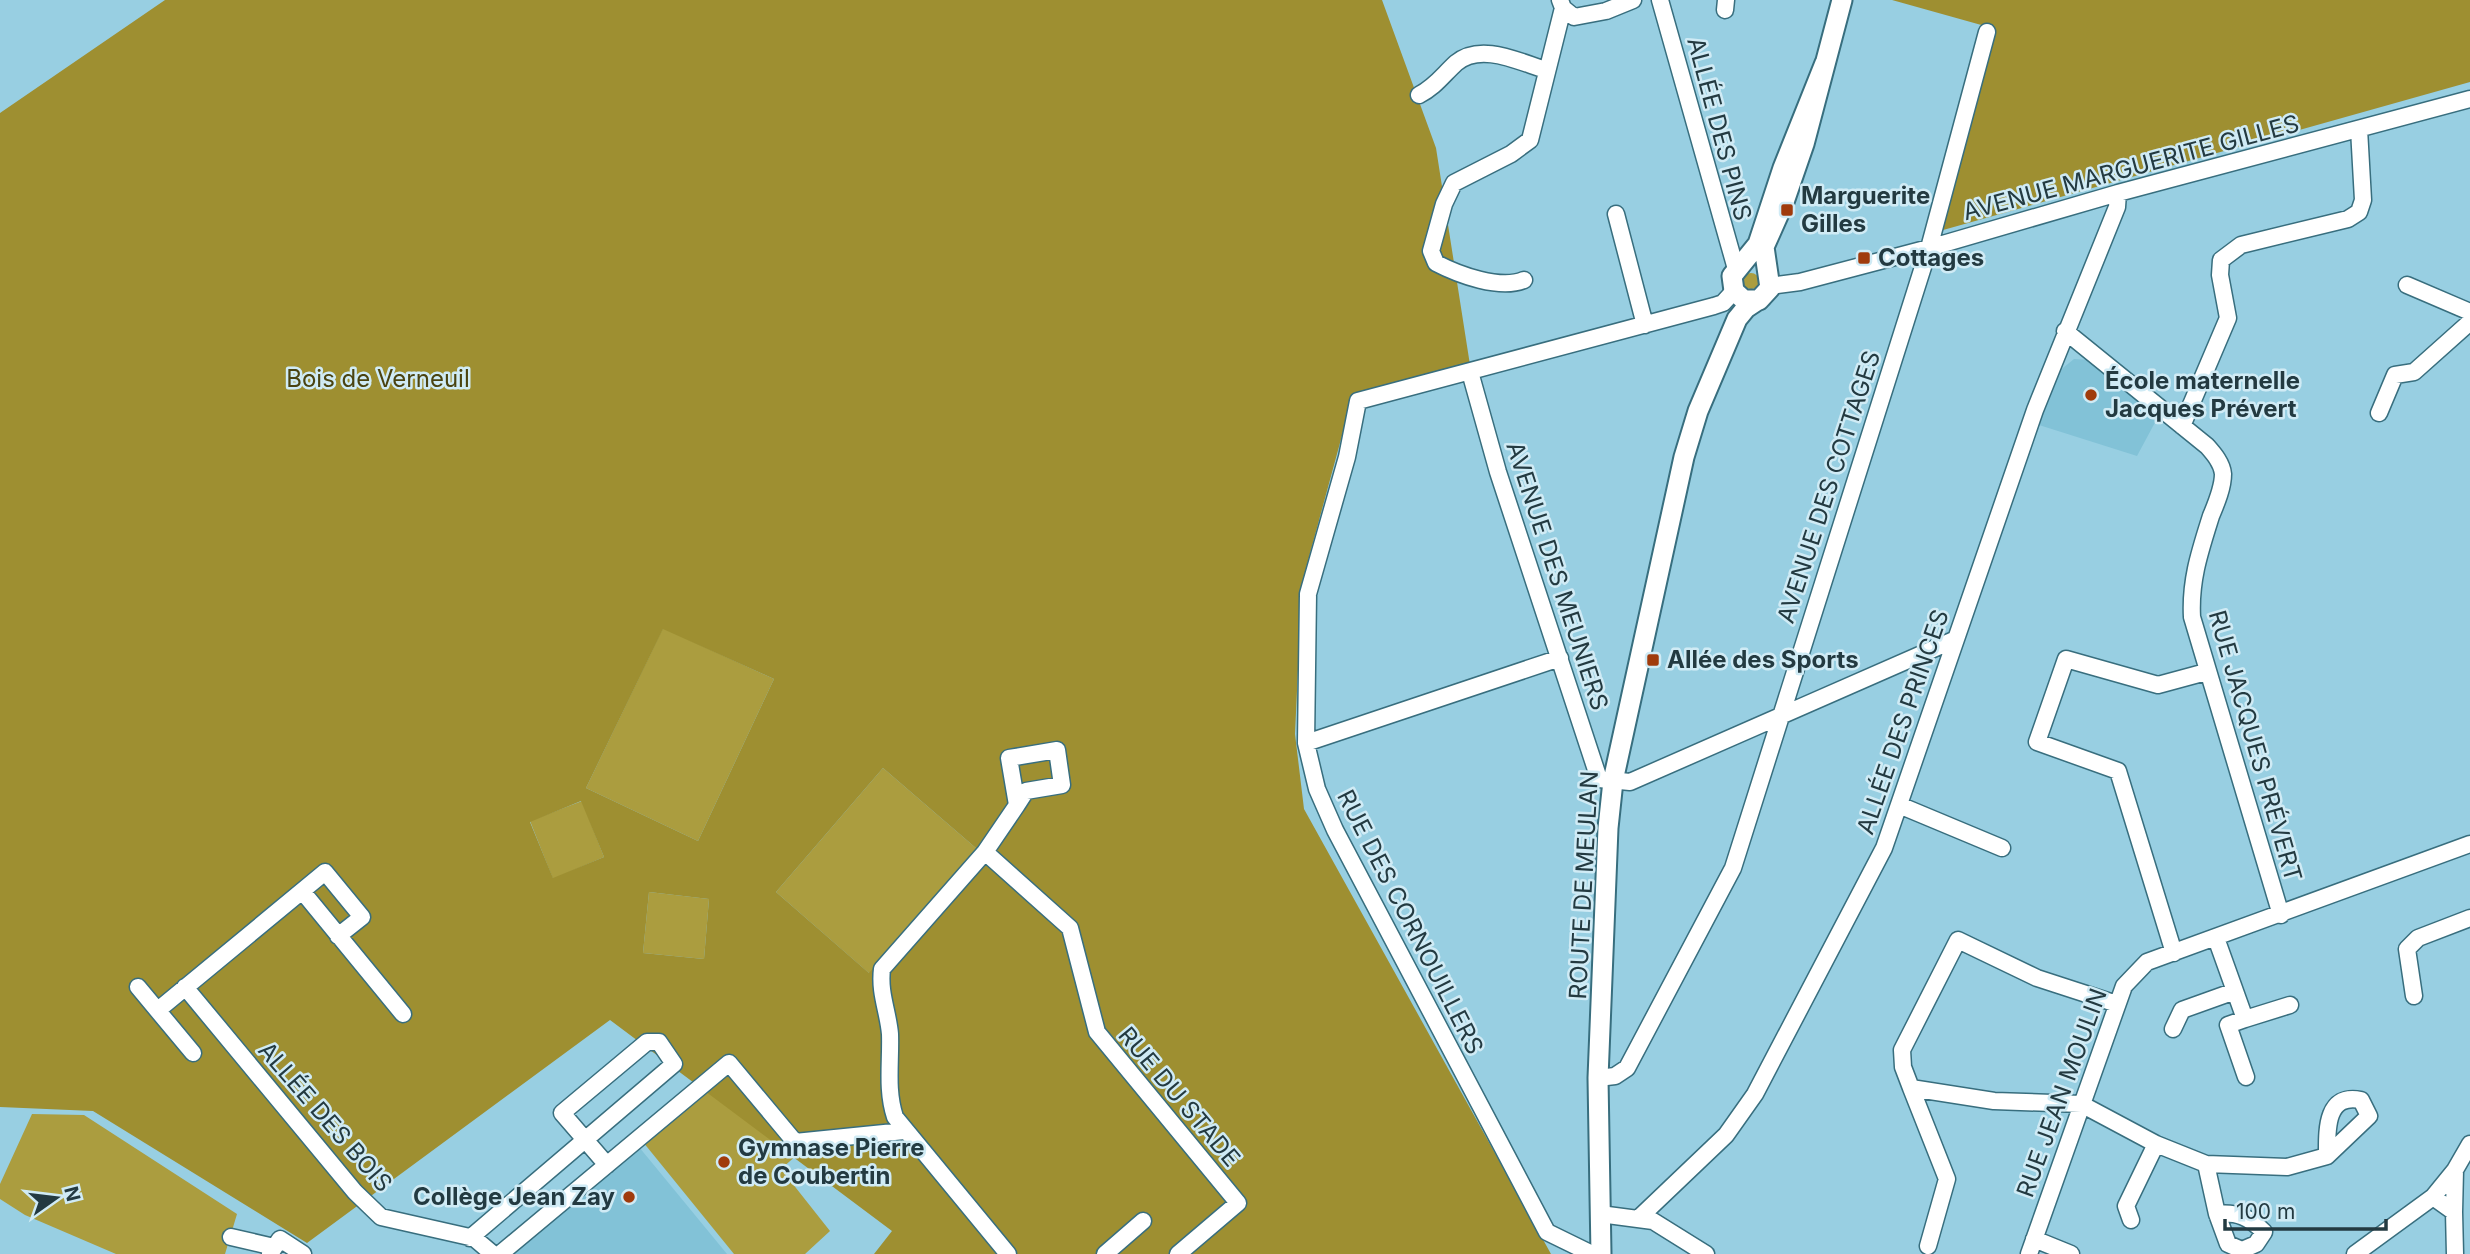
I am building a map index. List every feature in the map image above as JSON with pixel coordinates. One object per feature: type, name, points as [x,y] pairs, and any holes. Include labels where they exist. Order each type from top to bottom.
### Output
[{"type":"main road","points":[[1733,327],[1766,285],[1764,247],[1790,186],[1842,0]]},
{"type":"main road","points":[[1766,285],[1749,301],[1735,293],[1731,281],[1739,267],[1755,250],[1761,237],[1783,168],[1825,62]]},
{"type":"main road","points":[[1739,267],[1757,262],[1766,285]]},
{"type":"main road","name":"ROUTE DE MEULAN","points":[[1610,1254],[1605,1214],[1603,1077],[1617,781],[1692,461],[1719,365],[1733,327],[1735,293]]},
{"type":"main road","name":"ROUTE DE MEULAN","points":[[1601,1254],[1605,1214]]},
{"type":"street","points":[[1562,4],[1574,17],[1606,11],[1633,0]]},
{"type":"street","name":"ALLÉE DES PINS","points":[[1660,0],[1739,267]]},
{"type":"street","points":[[1524,280],[1510,286],[1446,268],[1436,263],[1432,251],[1444,204],[1454,183],[1511,154],[1530,140],[1562,4]]},
{"type":"street","name":"AVENUE DES COTTAGES","points":[[1603,1077],[1622,1073],[1627,1068],[1733,868],[1929,248],[1987,32]]},
{"type":"street","points":[[1419,95],[1434,88],[1462,58],[1474,53],[1490,53],[1546,70]]},
{"type":"street","name":"AVENUE MARGUERITE GILLES","points":[[1766,285],[1800,282],[2118,193],[2468,101]]},
{"type":"street","points":[[2182,426],[2228,318],[2220,275],[2221,260],[2241,245],[2348,219],[2359,212],[2363,200],[2359,129]]},
{"type":"street","name":"ALLÉE DES PRINCES","points":[[1640,1217],[1726,1135],[1755,1094],[1884,848],[2064,331],[2117,207],[2118,193]]},
{"type":"street","points":[[1616,214],[1645,325]]},
{"type":"street","points":[[2407,285],[2470,312]]},
{"type":"street","points":[[1470,372],[1714,306],[1735,293]]},
{"type":"street","points":[[1714,306],[1733,327]]},
{"type":"street","points":[[2379,413],[2395,375],[2414,372],[2470,322]]},
{"type":"street","name":"RUE JACQUES PRÉVERT","points":[[2064,331],[2207,446],[2218,459],[2223,473],[2190,591],[2192,617],[2206,672],[2281,915]]},
{"type":"street","name":"RUE DES CORNOUILLERS","points":[[1470,372],[1358,401],[1347,457],[1308,594],[1306,743],[1317,789],[1335,830],[1547,1232],[1592,1254]]},
{"type":"street","name":"AVENUE DES MEUNIERS","points":[[1470,372],[1498,472],[1599,779],[1617,781]]},
{"type":"street","points":[[1617,781],[1630,782],[1956,639]]},
{"type":"street","points":[[1306,743],[1560,659]]},
{"type":"street","points":[[2174,953],[2118,771],[2038,742],[2066,659],[2158,685],[2206,672]]},
{"type":"street","points":[[1899,804],[2002,848]]},
{"type":"street","points":[[1008,1254],[904,1131],[890,1101],[890,1032],[879,988],[882,969],[985,852],[1017,805]]},
{"type":"street","name":"RUE JEAN MOULIN","points":[[2031,1246],[2117,1004],[2124,986],[2134,973],[2147,962],[2470,844]]},
{"type":"street","name":"RUE DU STADE","points":[[985,852],[1070,928],[1097,1032],[1238,1203],[1178,1254]]},
{"type":"street","points":[[159,1010],[325,872],[362,917],[338,936]]},
{"type":"street","points":[[302,891],[403,1014]]},
{"type":"street","points":[[2414,996],[2407,949],[2418,938],[2470,918]]},
{"type":"street","points":[[2216,938],[2245,1019]]},
{"type":"street","points":[[1928,1246],[1947,1179],[1903,1067],[1902,1050],[1958,940],[2036,978],[2117,1004]]},
{"type":"street","points":[[138,987],[193,1053]]},
{"type":"street","name":"ALLÉE DES BOIS","points":[[185,987],[355,1192],[381,1217],[470,1238],[493,1254]]},
{"type":"street","points":[[2173,1029],[2182,1010],[2235,991]]},
{"type":"street","points":[[2246,1077],[2228,1025],[2290,1005]]},
{"type":"street","points":[[470,1238],[584,1140],[674,1064],[659,1042],[647,1042],[562,1113],[584,1140],[607,1165]]},
{"type":"street","points":[[500,1254],[729,1063],[795,1142],[904,1131]]},
{"type":"street","points":[[1912,1088],[1994,1101],[2081,1104],[2156,1144],[2206,1164],[2287,1167],[2327,1156]]},
{"type":"street","points":[[2123,1212],[2156,1144]]},
{"type":"street","points":[[2355,1254],[2433,1197],[2455,1170],[2470,1144]]},
{"type":"street","points":[[2206,1164],[2217,1213]]},
{"type":"street","points":[[2455,1170],[2455,1254]]},
{"type":"street","points":[[2433,1197],[2454,1212]]},
{"type":"street","points":[[1605,1214],[1653,1221],[1706,1254]]},
{"type":"street","points":[[1110,1252],[1143,1221]]},
{"type":"street","points":[[231,1237],[303,1254]]},
{"type":"street","points":[[2031,1246],[2071,1254]]},
{"type":"shaded area","points":[[1751,273],[1757,275],[1757,287],[1751,289],[1745,287],[1743,281],[1745,275]]},
{"type":"shaded area","name":"École maternelle Jacques Prévert","points":[[2074,359],[2090,360],[2159,415],[2137,456],[2039,425],[2053,376]]},
{"type":"shaded area","points":[[663,628],[774,679],[698,841],[586,788]]},
{"type":"shaded area","points":[[883,768],[977,849],[870,974],[776,892]]},
{"type":"shaded area","points":[[582,801],[604,857],[553,879],[530,821]]},
{"type":"shaded area","points":[[649,892],[709,899],[704,959],[643,953]]},
{"type":"shaded area","name":"Gymnase Pierre de Coubertin","points":[[728,1077],[798,1154],[781,1169],[830,1231],[805,1254],[734,1254],[643,1142]]},
{"type":"shaded area","points":[[32,1114],[84,1115],[237,1214],[225,1254],[116,1254],[25,1215],[0,1199],[0,1184]]},
{"type":"shaded area","name":"Collège Jean Zay","points":[[639,1147],[727,1254],[513,1254],[517,1247]]},
{"type":"green space","name":"Bois de Verneuil","points":[[165,0],[1382,0],[1436,148],[1470,365],[1353,395],[1302,583],[1295,734],[1304,809],[1551,1254],[874,1254],[892,1231],[610,1020],[307,1243],[93,1111],[0,1107],[0,113]],"holes":[[[663,629],[774,679],[698,841],[586,788]],[[883,768],[977,849],[869,973],[776,892]],[[581,801],[604,857],[553,878],[530,822]],[[649,892],[709,899],[704,959],[643,953]]]},
{"type":"green space","points":[[1892,0],[2470,0],[2470,82],[1936,232],[1992,28]]},
{"type":"place","name":"Marguerite Gilles","points":[[1787,210]]},
{"type":"place","name":"Cottages","points":[[1864,258]]},
{"type":"place","name":"École maternelle Jacques Prévert","points":[[2091,395]]},
{"type":"place","name":"Allée des Sports","points":[[1653,660]]},
{"type":"place","name":"Gymnase Pierre de Coubertin","points":[[724,1162]]},
{"type":"place","name":"Collège Jean Zay","points":[[629,1197]]}]
